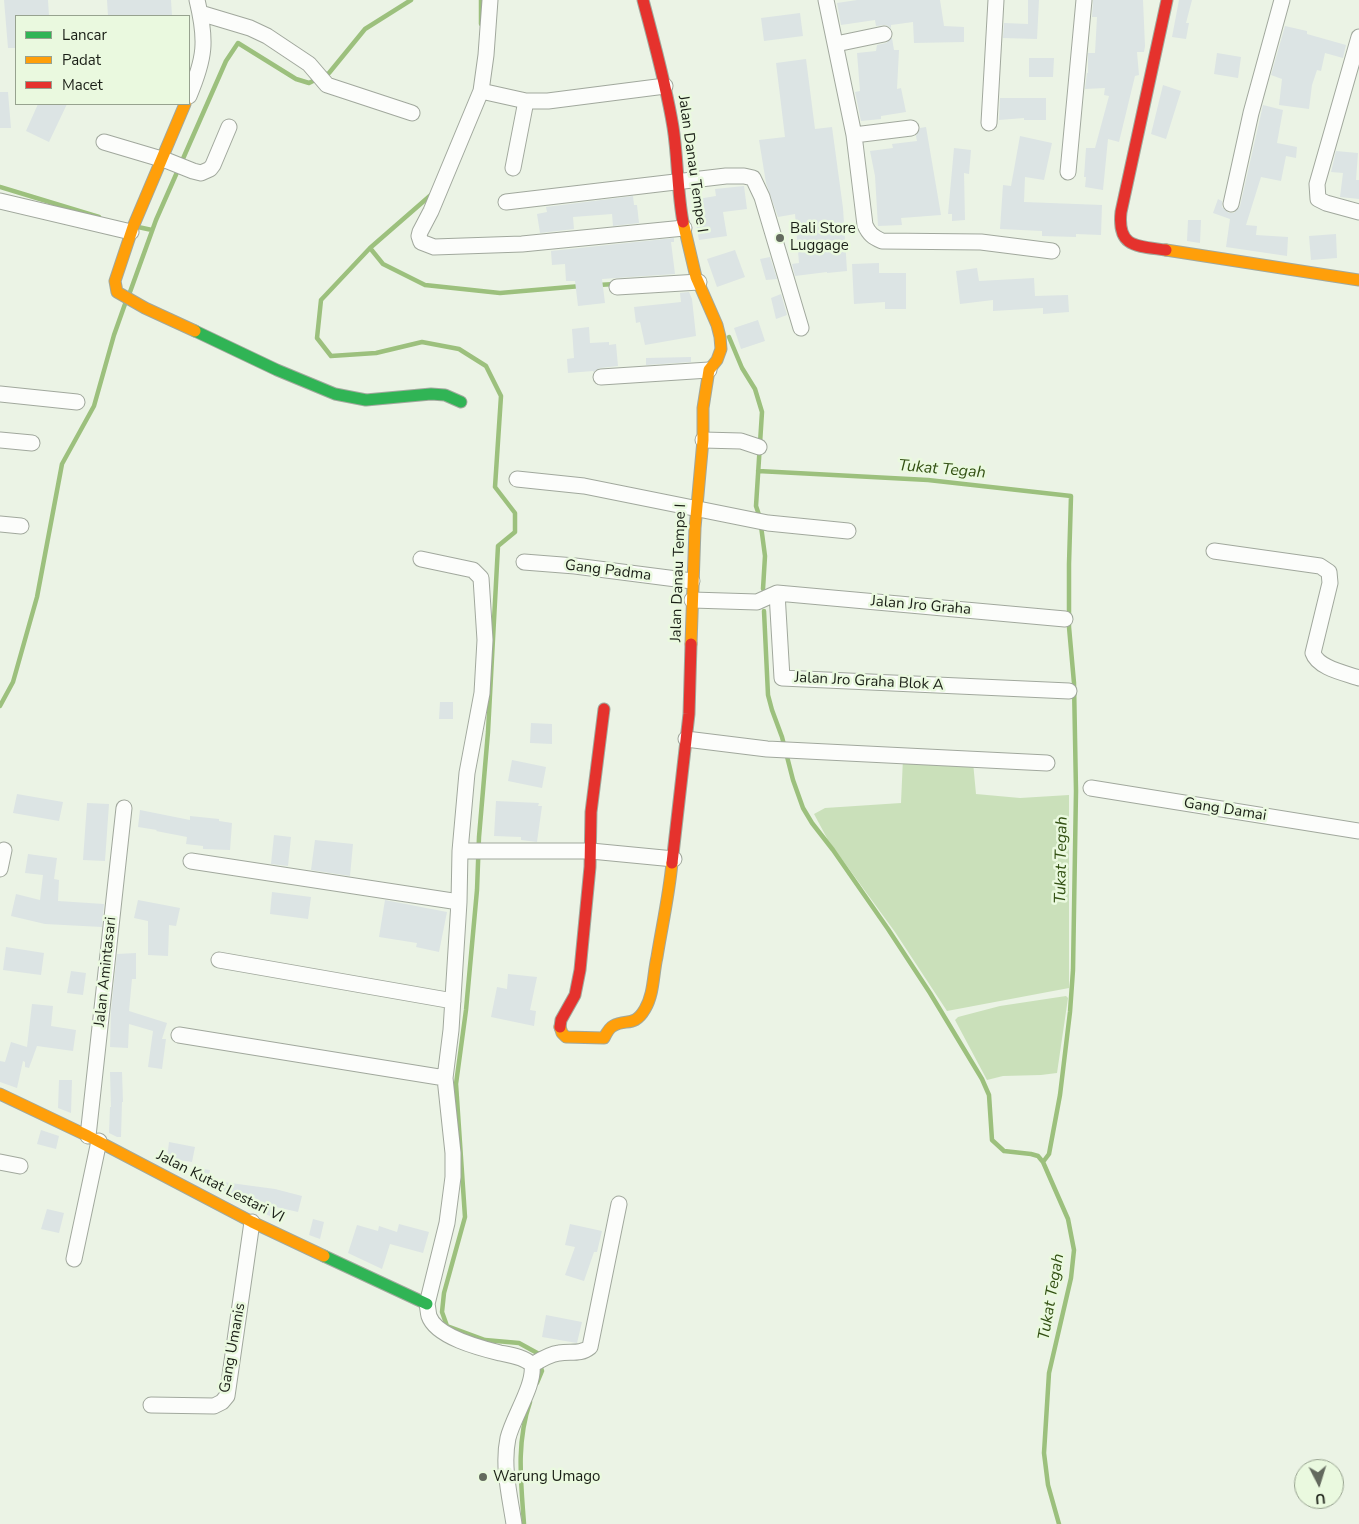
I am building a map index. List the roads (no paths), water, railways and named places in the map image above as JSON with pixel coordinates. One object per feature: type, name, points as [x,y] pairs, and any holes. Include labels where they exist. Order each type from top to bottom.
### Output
[{"type":"street","points":[[490,0],[481,91],[431,211],[420,232],[419,239],[423,244],[434,247],[522,244],[684,228]]},
{"type":"street","name":"Jalan Danau Tempe I","points":[[591,851],[580,970],[577,985],[570,1004],[561,1020],[560,1027],[562,1034],[566,1036],[604,1038],[614,1025],[633,1022],[646,1008],[654,982],[656,960],[669,894],[690,684],[692,581],[696,508],[703,440],[702,408],[709,370],[716,364],[721,353],[722,344],[714,318],[697,279],[684,228],[677,181],[676,152],[665,86],[643,0]]},
{"type":"street","points":[[826,0],[854,135],[865,225],[869,233],[874,238],[882,241],[981,242],[1052,251]]},
{"type":"street","points":[[989,123],[996,0]]},
{"type":"street","points":[[1068,172],[1084,0]]},
{"type":"street","points":[[1167,0],[1121,212],[1119,225],[1120,234],[1124,240],[1145,247],[1359,280]]},
{"type":"street","points":[[1231,204],[1251,113],[1282,0]]},
{"type":"street","points":[[199,6],[250,28],[289,49],[309,64],[327,85],[412,113]]},
{"type":"street","points":[[190,94],[200,70],[204,43],[199,6]]},
{"type":"street","points":[[836,44],[884,34]]},
{"type":"street","points":[[1359,37],[1317,184],[1318,198],[1326,203],[1359,212]]},
{"type":"street","points":[[481,91],[526,101],[548,101],[665,86]]},
{"type":"street","points":[[513,168],[526,101]]},
{"type":"street","points":[[186,105],[165,161],[133,225],[115,280],[117,292],[144,308],[277,370],[335,394],[366,400],[431,394],[446,395],[461,402]]},
{"type":"street","points":[[104,142],[165,161],[186,170],[201,173],[210,168],[229,127]]},
{"type":"street","points":[[854,135],[911,128]]},
{"type":"street","points":[[506,202],[726,176],[753,178],[759,188],[801,328]]},
{"type":"street","points":[[0,201],[133,225]]},
{"type":"street","points":[[617,287],[699,282]]},
{"type":"street","points":[[601,377],[709,370]]},
{"type":"street","points":[[0,394],[77,402]]},
{"type":"street","points":[[0,440],[32,443]]},
{"type":"street","points":[[703,440],[741,441],[759,448]]},
{"type":"street","points":[[518,479],[584,486],[768,523],[848,531]]},
{"type":"street","points":[[0,524],[21,526]]},
{"type":"street","points":[[1214,551],[1320,566],[1329,572],[1330,583],[1313,653],[1315,659],[1322,664],[1359,678]]},
{"type":"street","points":[[421,559],[473,570],[481,578],[485,640],[482,693],[467,773],[464,851],[445,1078],[454,1177],[447,1223],[427,1304],[429,1317],[439,1329],[463,1342],[512,1355],[529,1362],[535,1363],[561,1352],[580,1352],[590,1347],[619,1204]]},
{"type":"street","name":"Gang Padma","points":[[524,562],[575,566],[692,581]]},
{"type":"street","points":[[692,600],[757,602],[777,593]]},
{"type":"street","name":"Jalan Jro Graha","points":[[777,593],[1065,619]]},
{"type":"street","name":"Jalan Jro Graha Blok A","points":[[777,593],[782,678],[1069,691]]},
{"type":"street","points":[[591,851],[591,812],[604,709]]},
{"type":"street","points":[[686,739],[767,749],[1048,763]]},
{"type":"street","name":"Gang Damai","points":[[1091,788],[1359,831]]},
{"type":"street","name":"Jalan Amintasari","points":[[74,1259],[94,1139],[124,808]]},
{"type":"street","points":[[0,869],[4,850]]},
{"type":"street","points":[[464,851],[591,851],[674,859]]},
{"type":"street","points":[[191,861],[459,902]]},
{"type":"street","points":[[219,960],[453,1000]]},
{"type":"street","points":[[179,1035],[445,1078]]},
{"type":"street","name":"Jalan Kutat Lestari VI","points":[[0,1094],[94,1139],[252,1222],[427,1304]]},
{"type":"street","points":[[0,1162],[20,1166]]},
{"type":"street","name":"Gang Umanis","points":[[151,1405],[214,1406],[222,1402],[227,1396],[252,1222]]},
{"type":"street","points":[[514,1524],[506,1463],[508,1439],[531,1382],[535,1363]]},
{"type":"waterway","points":[[130,292],[156,220],[226,61],[238,43],[296,79],[309,83],[329,73],[365,29],[411,0]]},
{"type":"waterway","points":[[481,0],[481,24]]},
{"type":"waterway","points":[[0,187],[99,217]]},
{"type":"waterway","points":[[432,194],[370,248],[321,300],[317,338],[331,356],[376,353],[422,342],[459,349],[486,366],[501,396],[495,487],[515,513],[515,532],[498,546],[477,890],[466,1010],[456,1084],[465,1217],[444,1293],[442,1312],[447,1326],[485,1340],[519,1343],[539,1354],[539,1356]]},
{"type":"waterway","points":[[138,227],[152,230]]},
{"type":"waterway","points":[[370,248],[383,264],[425,285],[500,293],[581,286]]},
{"type":"waterway","points":[[598,285],[615,284]]},
{"type":"waterway","points":[[0,706],[13,682],[37,597],[62,464],[94,406],[114,335],[125,304]]},
{"type":"waterway","points":[[729,337],[742,368],[755,389],[762,412],[756,506],[760,518]]},
{"type":"waterway","name":"Tukat Tegah","points":[[758,471],[928,480],[1071,496],[1069,627],[1074,683],[1076,791],[1073,970],[1060,1095],[1049,1154],[1043,1162]]},
{"type":"waterway","points":[[761,526],[765,556],[763,589]]},
{"type":"waterway","points":[[764,611],[768,695],[803,808],[888,929],[930,993],[982,1079],[989,1095],[992,1140],[1004,1151],[1038,1156],[1043,1162],[1068,1219],[1074,1250],[1071,1278],[1049,1373],[1044,1453],[1048,1485],[1059,1524]]},
{"type":"waterway","points":[[537,1383],[542,1371],[540,1364]]},
{"type":"waterway","points":[[524,1524],[521,1448],[530,1402]]},
{"type":"place","name":"Bali Store Luggage","points":[[780,238]]},
{"type":"place","name":"Warung Umago","points":[[483,1477]]}]
